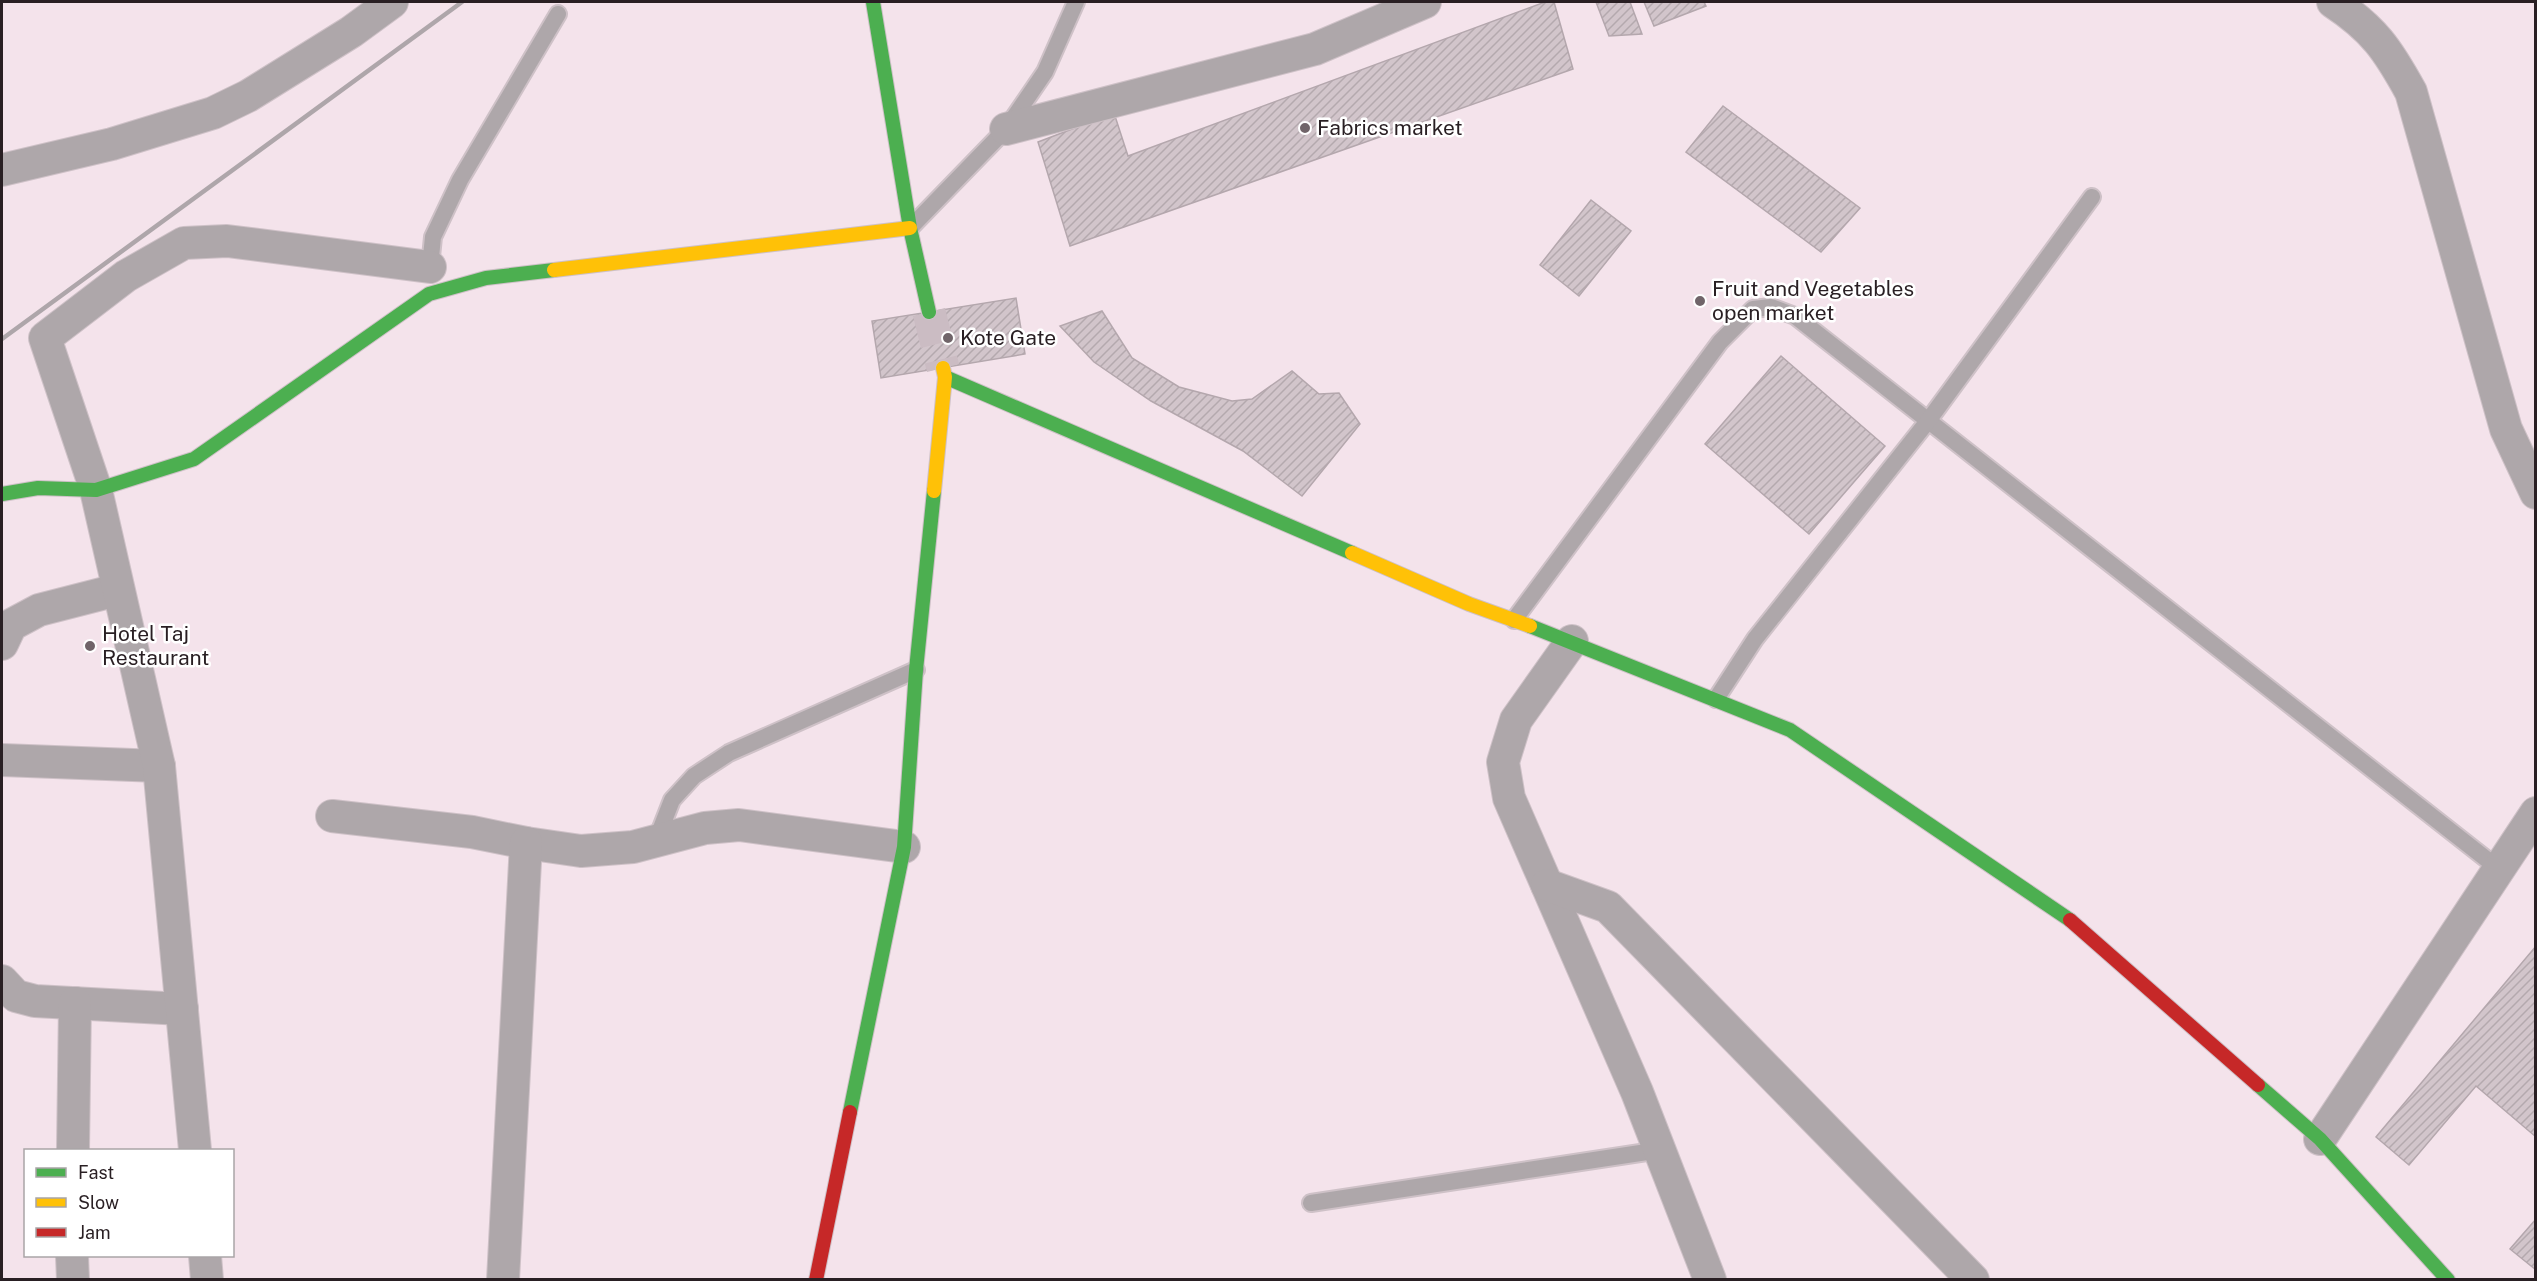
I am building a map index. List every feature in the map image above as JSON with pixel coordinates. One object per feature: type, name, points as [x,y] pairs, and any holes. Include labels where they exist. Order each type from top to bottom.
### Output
[{"type":"street","points":[[3,166],[112,144],[213,113],[248,96],[351,32],[392,2]]},
{"type":"street","points":[[873,2],[910,228],[929,312]]},
{"type":"street","points":[[1006,129],[1315,49],[1425,2]]},
{"type":"street","points":[[2333,2],[2357,18],[2389,51],[2411,92],[2506,429],[2535,493]]},
{"type":"street","points":[[195,1149],[159,766],[96,490],[45,338],[126,276],[184,243],[227,241],[430,281],[486,278],[910,228]]},
{"type":"street","points":[[2,494],[38,488],[96,490],[194,459],[430,281]]},
{"type":"street","points":[[816,1280],[904,848],[916,670],[944,373],[1469,604],[1572,641],[1790,730],[2071,921],[2320,1139],[2448,1280]]},
{"type":"street","points":[[2,644],[11,624],[39,610],[117,590]]},
{"type":"street","points":[[1572,641],[1516,720],[1503,762],[1509,798],[1660,1150],[1710,1280]]},
{"type":"street","points":[[2,760],[159,766]]},
{"type":"street","points":[[2320,1139],[2535,813]]},
{"type":"street","points":[[332,816],[472,832],[581,851],[633,847],[705,828],[739,825],[904,848]]},
{"type":"street","points":[[503,1280],[526,843]]},
{"type":"street","points":[[1547,885],[1608,907],[1973,1280]]},
{"type":"street","points":[[2,981],[16,996],[35,1001],[182,1010]]},
{"type":"street","points":[[73,1149],[75,1003]]},
{"type":"street","points":[[72,1257],[73,1280]]},
{"type":"street","points":[[205,1257],[207,1280]]},
{"type":"lane","points":[[910,228],[1006,129],[1045,72],[1076,2]]},
{"type":"lane","points":[[430,281],[433,237],[460,180],[558,14]]},
{"type":"lane","points":[[1716,699],[1755,639],[1928,421],[2092,197]]},
{"type":"lane","points":[[1514,620],[1720,342],[1753,309],[1771,306],[1795,316],[2499,869]]},
{"type":"lane","points":[[656,841],[672,800],[694,776],[729,753],[916,670]]},
{"type":"lane","points":[[1311,1203],[1660,1150]]},
{"type":"building","name":"Fabrics market","points":[[1545,2],[1554,2],[1573,69],[1070,246],[1038,142],[1114,113],[1128,156]]},
{"type":"building","points":[[1596,2],[1630,2],[1642,34],[1609,36]]},
{"type":"building","points":[[1644,2],[1704,2],[1706,6],[1654,26]]},
{"type":"building","points":[[1723,106],[1860,208],[1821,252],[1686,152]]},
{"type":"building","points":[[1591,200],[1631,231],[1579,296],[1540,265]]},
{"type":"building","name":"Kote Gate","points":[[1016,298],[1025,354],[881,378],[872,321]]},
{"type":"building","points":[[1102,311],[1132,358],[1179,387],[1232,401],[1252,399],[1292,371],[1319,394],[1339,393],[1360,424],[1302,496],[1243,451],[1151,401],[1094,362],[1060,326]]},
{"type":"building","points":[[1781,356],[1885,446],[1809,534],[1705,444]]},
{"type":"building","points":[[2536,946],[2536,1137],[2476,1086],[2409,1165],[2376,1137]]},
{"type":"building","points":[[2536,1219],[2536,1270],[2510,1249]]},
{"type":"tunnel","points":[[929,312],[943,368]]},
{"type":"railway","points":[[2,339],[462,2]]},
{"type":"traffic: fast","points":[[873,2],[910,228],[929,312]]},
{"type":"traffic: fast","points":[[2,494],[38,488],[96,490],[194,459],[429,294],[486,278],[554,270]]},
{"type":"traffic: fast","points":[[945,377],[1352,553]]},
{"type":"traffic: fast","points":[[850,1112],[904,847],[916,670],[934,491]]},
{"type":"traffic: fast","points":[[1530,626],[1790,730],[2070,920]]},
{"type":"traffic: fast","points":[[2258,1085],[2320,1139],[2448,1280]]},
{"type":"traffic: slow","points":[[554,270],[910,228]]},
{"type":"traffic: slow","points":[[934,491],[945,377],[943,368]]},
{"type":"traffic: slow","points":[[1352,553],[1469,604],[1530,626]]},
{"type":"traffic: jam","points":[[2070,920],[2258,1085]]},
{"type":"traffic: jam","points":[[816,1280],[850,1112]]},
{"type":"place","name":"Fabrics market","points":[[1305,128]]},
{"type":"place","name":"Fruit and Vegetables open market","points":[[1700,301]]},
{"type":"place","name":"Kote Gate","points":[[948,338]]},
{"type":"place","name":"Hotel Taj Restaurant","points":[[90,646]]}]
